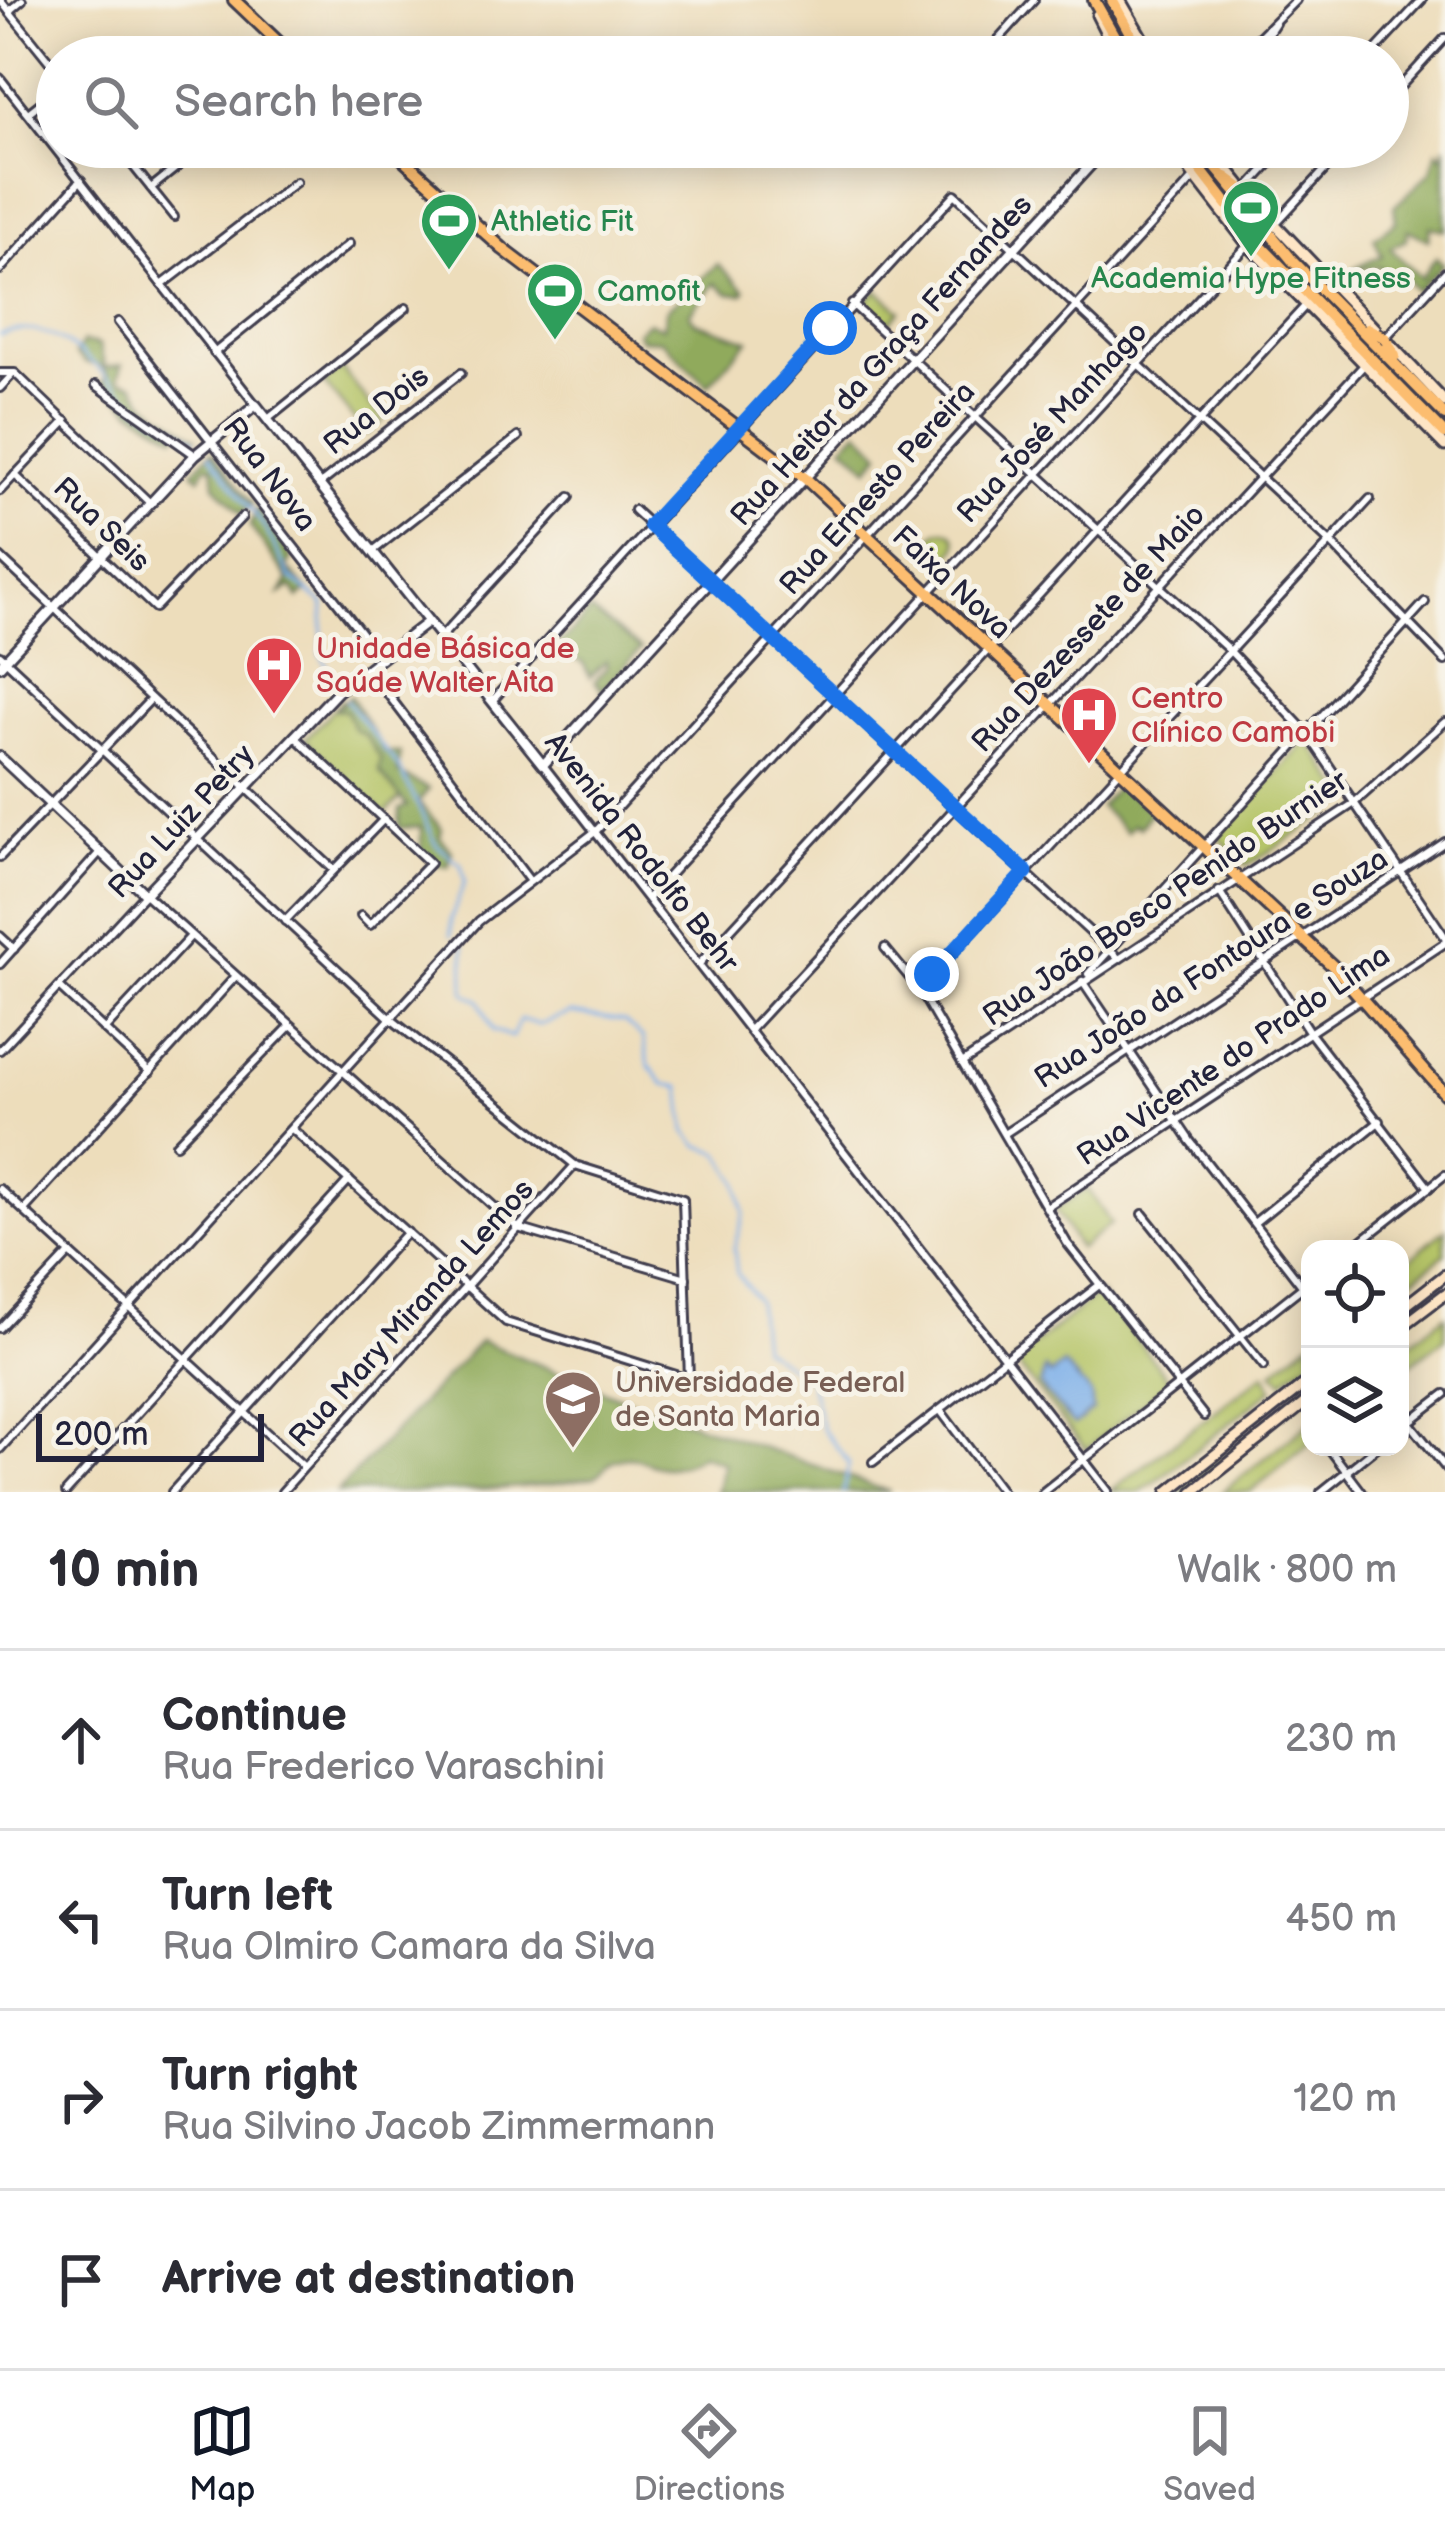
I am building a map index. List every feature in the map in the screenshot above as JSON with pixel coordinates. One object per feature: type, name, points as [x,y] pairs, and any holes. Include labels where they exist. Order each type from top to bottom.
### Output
[{"type":"highway","points":[[234,0],[272,36]]},
{"type":"highway","points":[[1092,0],[1108,36]]},
{"type":"highway","points":[[1092,0],[1111,36]]},
{"type":"highway","points":[[1116,0],[1133,36]]},
{"type":"highway","name":"Faixa Nova","points":[[413,168],[503,249],[806,479],[1302,936],[1363,997],[1445,1094]]},
{"type":"highway","points":[[1198,168],[1228,208]]},
{"type":"highway","points":[[1215,168],[1445,415]]},
{"type":"highway","points":[[1216,168],[1245,191],[1269,229]]},
{"type":"highway","points":[[1194,178],[1445,434]]},
{"type":"highway","points":[[1350,317],[1385,338],[1406,374]]},
{"type":"main road","points":[[1116,0],[1139,36]]},
{"type":"main road","points":[[1187,168],[1248,244],[1445,446]]},
{"type":"main road","points":[[1227,168],[1245,191]]},
{"type":"main road","points":[[1269,229],[1445,402]]},
{"type":"main road","points":[[1409,1303],[1445,1275]]},
{"type":"main road","points":[[1409,1321],[1445,1294]]},
{"type":"main road","points":[[1168,1492],[1301,1387]]},
{"type":"main road","points":[[1192,1492],[1301,1407]]},
{"type":"street","points":[[0,0],[36,45]]},
{"type":"street","points":[[9,11],[22,0]]},
{"type":"street","points":[[1002,36],[1034,0]]},
{"type":"street","points":[[1261,36],[1296,0]]},
{"type":"street","points":[[1389,36],[1422,0]]},
{"type":"street","points":[[1267,36],[1275,23]]},
{"type":"street","points":[[1409,77],[1445,38]]},
{"type":"street","name":"Avenida Rodolfo Behr","points":[[0,78],[36,123]]},
{"type":"street","points":[[28,113],[36,107]]},
{"type":"street","name":"Avenida Rodolfo Behr","points":[[72,168],[596,830],[1108,1491]]},
{"type":"street","points":[[135,168],[174,217]]},
{"type":"street","points":[[151,188],[176,168]]},
{"type":"street","name":"Rua Heitor da Graça Fernandes","points":[[543,764],[1089,168]]},
{"type":"street","points":[[1245,191],[1266,168]]},
{"type":"street","points":[[1269,229],[1326,168]]},
{"type":"street","name":"Rua Ernesto Pereira","points":[[0,1449],[479,921],[596,830],[1194,178]]},
{"type":"street","points":[[0,270],[81,180]]},
{"type":"street","points":[[162,285],[296,182]]},
{"type":"street","points":[[492,701],[955,194],[1330,542],[1445,662]]},
{"type":"street","points":[[214,353],[349,244]]},
{"type":"street","name":"Rua José Manhago","points":[[648,898],[1248,244]]},
{"type":"street","points":[[1385,338],[1445,272]]},
{"type":"street","points":[[852,304],[1229,650],[1307,733],[1445,940]]},
{"type":"street","points":[[699,964],[1306,305]]},
{"type":"street","points":[[268,419],[406,308]]},
{"type":"street","name":"Rua Nova","points":[[118,322],[381,658]]},
{"type":"street","name":"Rua Dezessete de Maio","points":[[750,1030],[1364,365]]},
{"type":"street","points":[[0,373],[15,373],[151,503]]},
{"type":"street","points":[[0,388],[15,373]]},
{"type":"street","name":"Rua Dois","points":[[320,484],[460,373]]},
{"type":"street","points":[[96,385],[195,455]]},
{"type":"street","points":[[256,406],[195,455],[2,660],[391,1019],[575,1166],[683,1199],[689,1378],[506,1322],[292,1129]]},
{"type":"street","points":[[0,491],[66,421]]},
{"type":"street","points":[[373,551],[518,437]]},
{"type":"street","name":"Rua Seis","points":[[15,475],[155,608],[242,518]]},
{"type":"street","points":[[441,637],[570,497]]},
{"type":"street","points":[[919,989],[1370,500]]},
{"type":"street","points":[[634,510],[1118,958]]},
{"type":"street","points":[[0,557],[334,870]]},
{"type":"street","points":[[1301,1278],[1177,1121],[1082,981],[1425,602]]},
{"type":"street","name":"Rua Luiz Petry","points":[[0,1050],[295,736],[368,668],[428,622]]},
{"type":"street","points":[[368,668],[530,880]]},
{"type":"street","points":[[0,857],[151,699]]},
{"type":"street","name":"Rua João Bosco Penido Burnier","points":[[962,1063],[1353,804],[1445,722]]},
{"type":"street","points":[[295,736],[430,863],[370,925],[361,916]]},
{"type":"street","points":[[0,758],[341,1074],[518,1228],[686,1278]]},
{"type":"street","points":[[285,921],[384,819]]},
{"type":"street","name":"Rua João da Fontoura e Souza","points":[[1004,1134],[1445,842]]},
{"type":"street","points":[[0,964],[100,852]]},
{"type":"street","points":[[1219,890],[1261,963],[1310,1033],[1430,1187]]},
{"type":"street","points":[[0,936],[14,949]]},
{"type":"street","points":[[104,1030],[191,936]]},
{"type":"street","name":"Rua Vicente do Prado Lima","points":[[1047,1207],[1445,940]]},
{"type":"street","points":[[885,948],[919,989],[1098,1286],[1204,1416]]},
{"type":"street","points":[[23,1210],[235,976]]},
{"type":"street","points":[[58,987],[150,1072]]},
{"type":"street","points":[[176,1144],[292,1029]]},
{"type":"street","points":[[1254,1223],[1380,1121]]},
{"type":"street","name":"Rua Mary Miranda Lemos","points":[[282,1492],[575,1166]]},
{"type":"street","points":[[1365,1239],[1445,1175]]},
{"type":"street","points":[[66,1492],[349,1180]]},
{"type":"street","points":[[0,1189],[304,1467]]},
{"type":"street","points":[[1143,1214],[1264,1366]]},
{"type":"street","points":[[172,1492],[406,1232]]},
{"type":"street","points":[[0,1328],[70,1253]]},
{"type":"street","points":[[874,1462],[1098,1286]]},
{"type":"street","points":[[1043,1492],[1301,1288]]},
{"type":"street","points":[[1445,1394],[1409,1422],[1445,1467]]},
{"type":"street","points":[[940,1410],[1002,1492]]},
{"type":"street","points":[[1334,1456],[1362,1492]]},
{"type":"street","points":[[1321,1492],[1366,1456]]},
{"type":"green space","points":[[1445,145],[1445,230],[1430,227],[1428,240],[1408,230],[1406,240],[1390,248],[1421,278],[1436,257],[1443,264],[1416,291],[1401,273],[1381,280],[1381,267],[1362,269],[1343,285],[1356,267],[1382,256],[1374,238],[1396,222],[1394,207],[1431,172],[1437,150],[1442,156]]},
{"type":"green space","points":[[718,264],[745,290],[743,294],[729,294],[715,283],[689,314],[695,322],[749,340],[708,385],[661,340],[641,339],[637,332],[648,322],[663,327],[666,310]]},
{"type":"green space","points":[[877,290],[900,310],[887,325],[864,304]]},
{"type":"green space","points":[[83,342],[99,345],[105,367],[122,365],[118,380],[134,384],[145,402],[198,438],[180,430],[175,436],[132,410],[102,382],[108,375],[101,366],[85,363],[75,354]]},
{"type":"green space","points":[[341,368],[383,421],[367,435],[324,383]]},
{"type":"green space","points":[[859,430],[881,453],[869,468],[844,445]]},
{"type":"green space","points":[[212,451],[252,504],[242,514],[215,485],[213,466],[206,466],[200,478],[192,472]]},
{"type":"green space","points":[[257,509],[292,558],[287,567],[307,590],[299,598],[292,587],[281,593],[289,580],[250,526]]},
{"type":"green space","points":[[944,530],[957,543],[944,556],[931,543]]},
{"type":"green space","points":[[591,611],[641,649],[602,690],[595,681],[607,667],[606,661],[590,677],[583,663],[556,648]]},
{"type":"green space","points":[[350,696],[385,752],[400,753],[398,773],[429,789],[418,802],[442,829],[440,837],[452,852],[448,867],[435,864],[421,850],[421,827],[399,828],[400,809],[407,806],[379,771],[381,759],[365,735],[355,730],[346,711],[335,710]]},
{"type":"green space","points":[[342,700],[405,793],[385,814],[305,739]]},
{"type":"green space","points":[[1308,740],[1349,800],[1247,866],[1216,835]]},
{"type":"green space","points":[[1119,784],[1151,812],[1139,828],[1134,824],[1126,832],[1100,807]]},
{"type":"green space","points":[[1088,1189],[1111,1224],[1079,1249],[1055,1209]]},
{"type":"green space","points":[[1445,1229],[1445,1254],[1409,1282],[1409,1259]]},
{"type":"green space","points":[[1099,1293],[1170,1381],[1086,1450],[1014,1361]]},
{"type":"green space","points":[[1445,1315],[1445,1338],[1409,1365],[1409,1344]]},
{"type":"green space","name":"Universidade Federal de Santa Maria","points":[[480,1341],[630,1401],[890,1492],[716,1492],[724,1463],[701,1455],[670,1467],[626,1457],[612,1461],[594,1477],[533,1486],[337,1492]]},
{"type":"green space","points":[[1301,1348],[1301,1367],[1283,1381],[1273,1371]]},
{"type":"green space","points":[[1265,1373],[1273,1389],[1156,1481],[1139,1492],[1111,1491]]},
{"type":"green space","points":[[1301,1393],[1301,1400],[1185,1492],[1175,1492]]},
{"type":"green space","points":[[1301,1429],[1301,1450],[1250,1492],[1222,1492]]},
{"type":"water","points":[[1064,1365],[1091,1394],[1093,1410],[1074,1425],[1040,1386],[1045,1369],[1050,1375]]},
{"type":"waterway","points":[[0,335],[21,330],[59,339],[137,405],[195,439]]},
{"type":"waterway","points":[[210,455],[265,528],[291,578],[324,604],[321,654],[334,680]]},
{"type":"waterway","points":[[346,700],[400,769],[437,845],[461,865],[465,881],[451,919],[451,935]]},
{"type":"waterway","points":[[464,946],[465,993],[479,1000],[493,1030],[512,1037],[520,1019],[539,1025],[571,1013],[624,1021],[643,1038],[649,1065],[664,1084],[681,1087],[686,1131],[698,1145],[720,1153],[738,1182],[744,1213],[734,1248],[737,1273],[757,1300],[762,1347],[809,1379],[822,1428],[849,1464],[843,1492]]},
{"type":"place","name":"Academia Hype Fitness","points":[[1251,259]]},
{"type":"place","name":"Athletic Fit","points":[[449,272]]},
{"type":"place","name":"Camofit","points":[[555,342]]},
{"type":"place","name":"Unidade Básica de Saúde Walter Aita","points":[[274,716]]},
{"type":"place","name":"Centro Clínico Camobi","points":[[1089,766]]},
{"type":"place","name":"Universidade Federal de Santa Maria","points":[[573,1450]]},
{"type":"route","points":[[830,328],[650,525],[1026,872],[932,974]]}]
